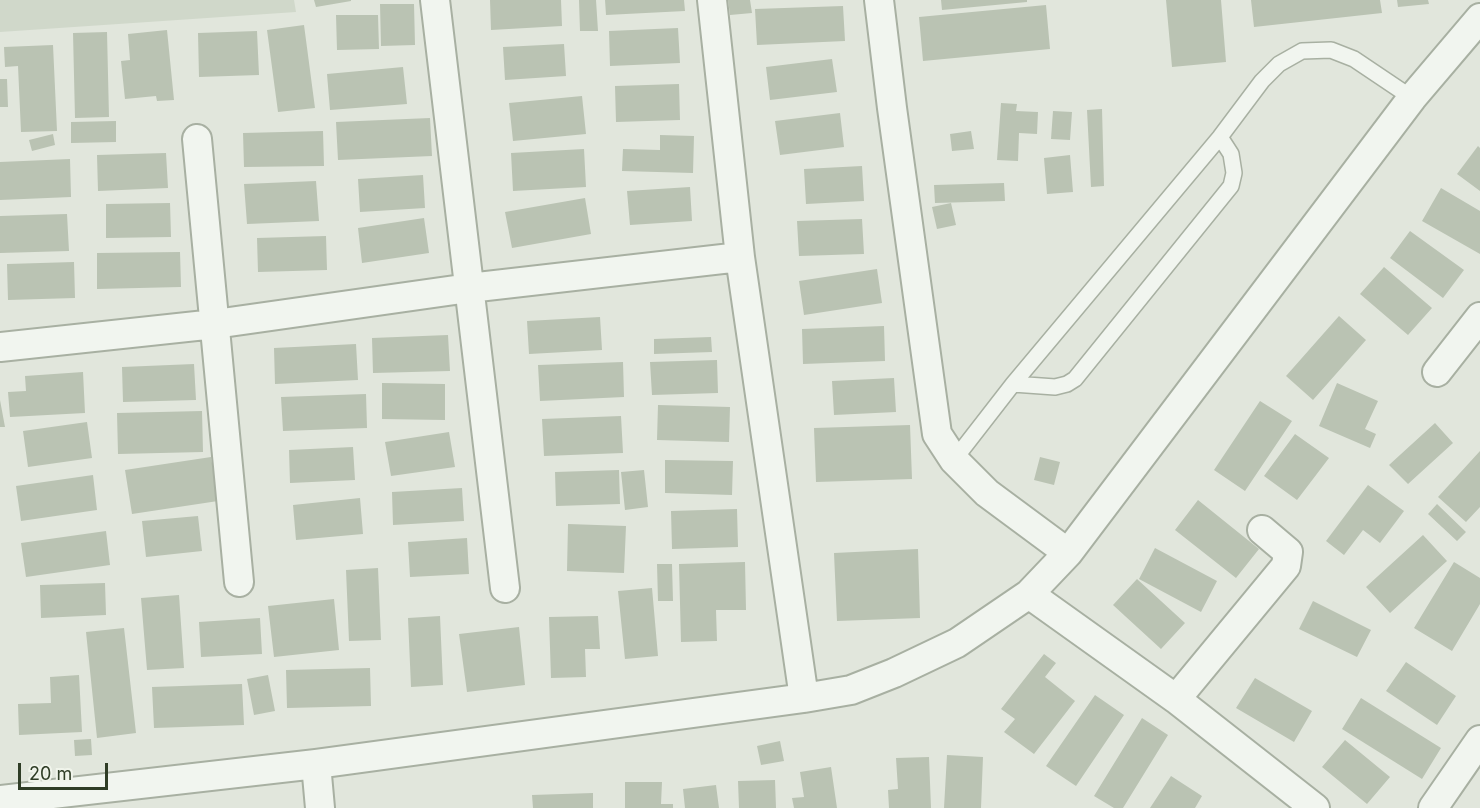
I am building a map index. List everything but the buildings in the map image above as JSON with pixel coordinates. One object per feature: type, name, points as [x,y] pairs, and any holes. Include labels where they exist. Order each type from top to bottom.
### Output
[{"type":"street","points":[[435,0],[505,588]]},
{"type":"street","points":[[712,0],[740,257],[804,698]]},
{"type":"street","points":[[879,0],[937,434],[954,459],[987,493],[1068,553]]},
{"type":"street","points":[[0,800],[315,764],[804,698],[851,690],[957,643],[1029,594],[1068,553],[1412,98],[1480,18]]},
{"type":"street","points":[[197,139],[240,582]]},
{"type":"street","points":[[0,347],[215,324],[469,288],[740,257]]},
{"type":"street","points":[[1437,372],[1480,317]]},
{"type":"street","points":[[1176,699],[1286,566],[1288,552],[1262,530]]},
{"type":"street","points":[[1029,594],[1176,699],[1315,808]]},
{"type":"street","points":[[1433,808],[1480,740]]},
{"type":"street","points":[[315,764],[320,808]]},
{"type":"lane","points":[[954,459],[1013,384],[1220,137],[1262,81],[1279,64],[1302,51],[1331,50],[1354,59],[1412,98]]},
{"type":"lane","points":[[1013,384],[1055,387],[1075,379],[1231,186],[1233,173],[1231,154],[1220,137]]},
{"type":"shaded area","points":[[0,0],[294,0],[296,12],[0,32]]}]
